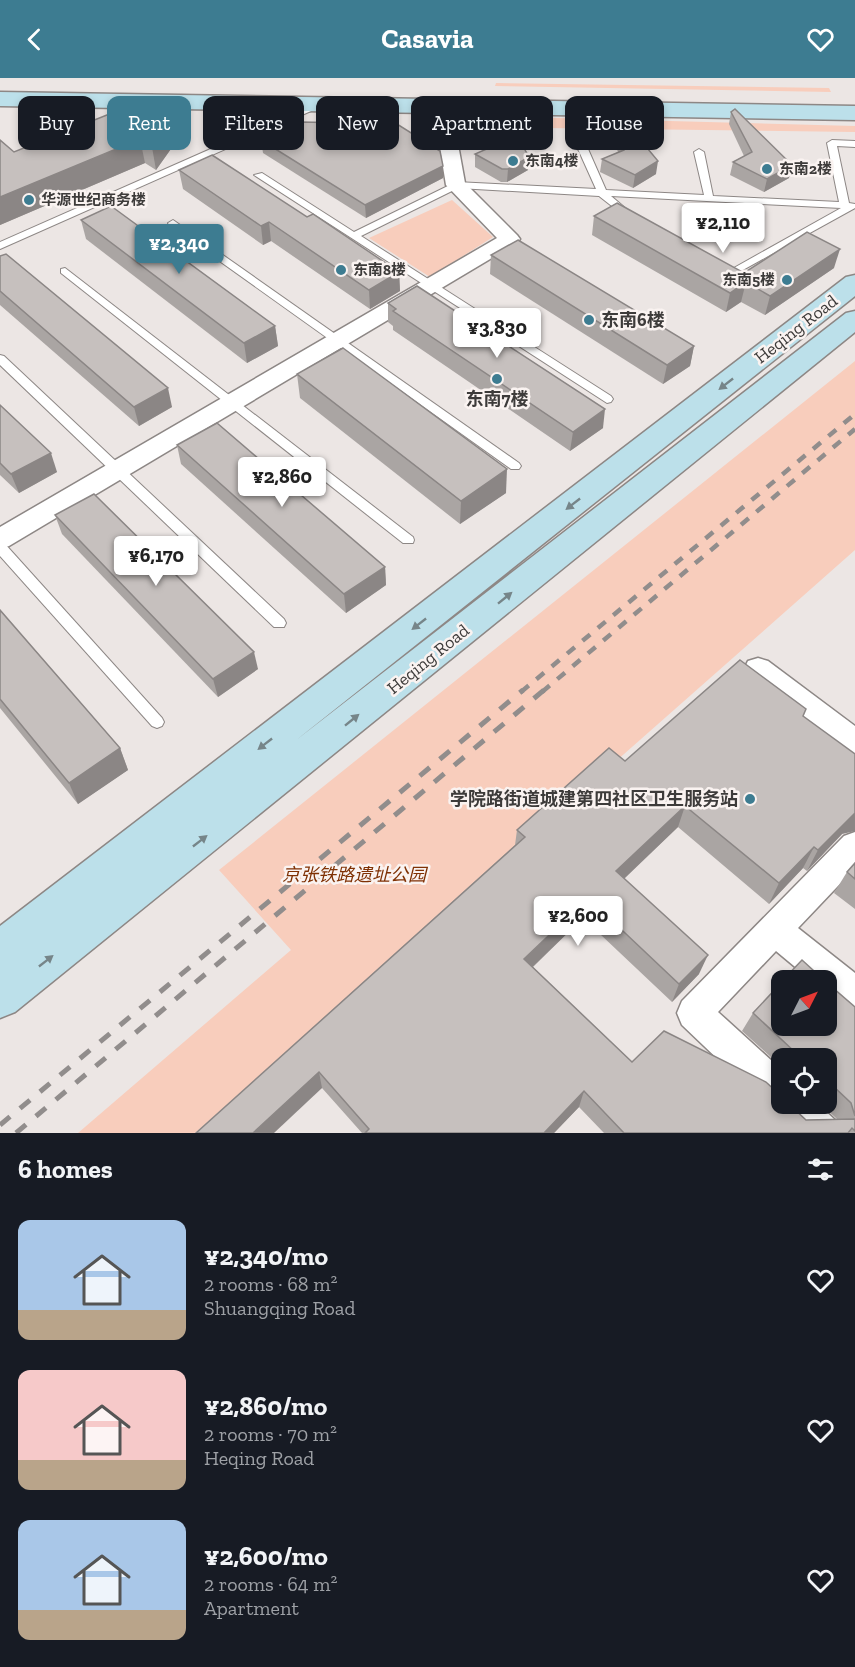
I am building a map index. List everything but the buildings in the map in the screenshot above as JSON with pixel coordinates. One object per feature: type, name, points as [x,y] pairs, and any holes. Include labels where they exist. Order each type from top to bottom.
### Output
[{"type":"main road","points":[[0,99],[316,105]]},
{"type":"main road","points":[[553,108],[855,113]]},
{"type":"main road","name":"Heqing Road","points":[[0,951],[855,283]]},
{"type":"main road","name":"Heqing Road","points":[[0,997],[855,319]]},
{"type":"street","points":[[0,539],[430,286],[515,242],[456,185],[450,150]]},
{"type":"street","points":[[758,669],[855,743]]},
{"type":"street","points":[[771,1085],[694,1013],[855,846]]},
{"type":"street","points":[[775,929],[855,995]]},
{"type":"street","points":[[802,1114],[822,1133]]},
{"type":"lane","points":[[0,246],[316,105]]},
{"type":"lane","points":[[844,204],[832,143],[855,144]]},
{"type":"lane","points":[[583,150],[602,193],[636,220]]},
{"type":"lane","points":[[699,152],[709,198]]},
{"type":"lane","points":[[259,175],[607,399]]},
{"type":"lane","points":[[354,236],[456,185],[852,206],[732,273],[713,263]]},
{"type":"lane","points":[[173,223],[514,466]]},
{"type":"lane","points":[[65,271],[408,540]]},
{"type":"lane","points":[[0,359],[279,623]]},
{"type":"lane","points":[[0,547],[157,722]]},
{"type":"green space","points":[[496,83],[829,88],[831,92],[495,86]]},
{"type":"green space","points":[[553,118],[565,118],[565,128],[553,128]]},
{"type":"green space","points":[[664,121],[855,126],[855,132],[664,130]]},
{"type":"green space","points":[[452,200],[493,237],[430,277],[369,238]]},
{"type":"green space","name":"京张铁路遗址公园","points":[[855,361],[855,550],[195,1133],[78,1133],[291,950],[219,870]]},
{"type":"railway","points":[[521,692],[855,414]]},
{"type":"railway","points":[[542,692],[855,429]]},
{"type":"railway","points":[[0,1125],[523,690]]},
{"type":"railway","points":[[16,1133],[544,690]]},
{"type":"place","name":"东南4楼","points":[[513,161]]},
{"type":"place","name":"东南2楼","points":[[767,169]]},
{"type":"place","name":"华源世纪商务楼","points":[[29,200]]},
{"type":"place","name":"东南8楼","points":[[341,270]]},
{"type":"place","name":"东南5楼","points":[[787,280]]},
{"type":"place","name":"东南6楼","points":[[589,320]]},
{"type":"place","name":"东南7楼","points":[[497,379]]},
{"type":"place","name":"学院路街道城建第四社区卫生服务站","points":[[750,799]]}]
